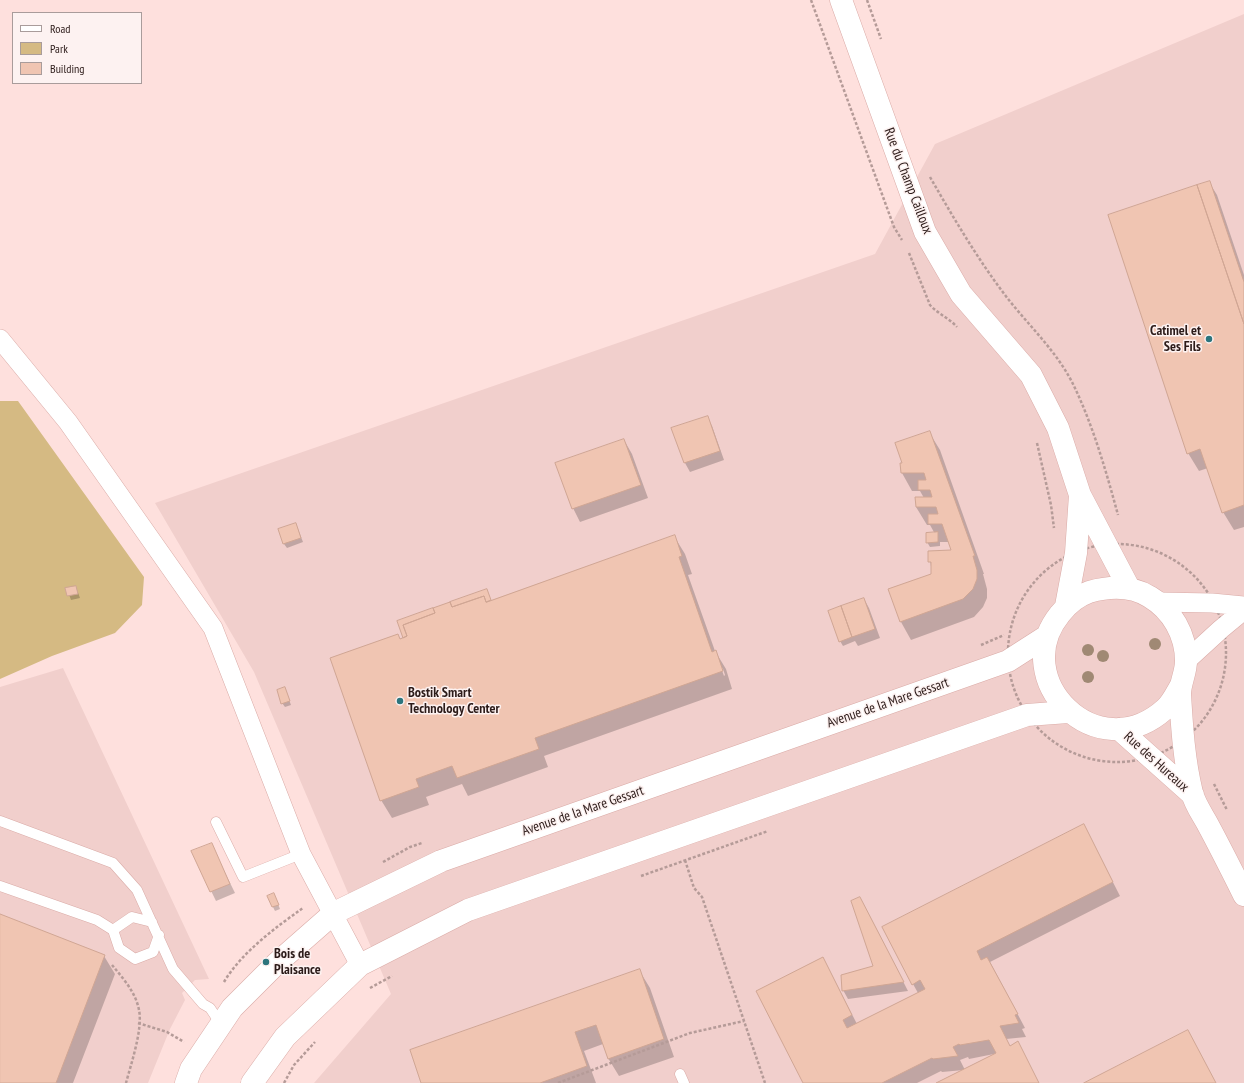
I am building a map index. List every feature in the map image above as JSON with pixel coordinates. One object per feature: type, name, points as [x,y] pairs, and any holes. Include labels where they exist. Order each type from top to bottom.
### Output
[{"type":"street","name":"Rue du Champ Cailloux","points":[[841,0],[925,232],[961,294],[1031,375],[1058,428],[1080,494],[1129,588]]},
{"type":"street","points":[[0,339],[68,422],[213,628],[301,854],[334,913],[360,965]]},
{"type":"street","name":"Rue du Champ Cailloux","points":[[1066,606],[1076,553],[1080,494]]},
{"type":"street","points":[[1106,588],[1129,588],[1144,593],[1159,602],[1174,618],[1183,639],[1186,661],[1180,687],[1166,709],[1144,723],[1120,729],[1095,726],[1084,722],[1068,712],[1051,690],[1044,663],[1047,636],[1055,620],[1066,606],[1085,594],[1106,588]]},
{"type":"street","points":[[1159,602],[1212,603],[1244,606]]},
{"type":"street","points":[[1186,661],[1244,610]]},
{"type":"street","name":"Avenue de la Mare Gessart","points":[[186,1083],[191,1069],[220,1023],[232,1008],[277,963],[334,913],[441,861],[1008,661],[1047,636]]},
{"type":"street","name":"Rue des Hureaux","points":[[1180,687],[1182,742],[1193,795],[1244,895]]},
{"type":"street","points":[[252,1083],[285,1037],[360,965],[468,910],[1027,715],[1068,712]]},
{"type":"street","name":"Rue des Hureaux","points":[[1120,729],[1193,795]]},
{"type":"lane","points":[[0,821],[113,863],[137,890],[159,935],[173,969],[203,1004],[210,1008],[220,1023]]},
{"type":"lane","points":[[216,822],[243,877],[301,854]]},
{"type":"lane","points":[[0,886],[96,920],[114,930],[120,948],[136,959],[153,952],[159,935]]},
{"type":"lane","points":[[114,930],[132,918],[152,922]]},
{"type":"path","points":[[867,0],[883,44]]},
{"type":"path","points":[[927,170],[960,227],[1000,289],[1040,335],[1072,382],[1087,418],[1120,522]]},
{"type":"path","points":[[1006,634],[1008,661],[1013,689],[1027,715],[1041,735]]},
{"type":"path","points":[[1212,780],[1230,815]]},
{"type":"path","points":[[639,876],[775,829]]},
{"type":"path","points":[[685,860],[694,888],[702,897],[765,1083]]},
{"type":"path","points":[[109,958],[134,995],[139,1010],[138,1035],[126,1083]]},
{"type":"path","points":[[364,994],[396,974]]},
{"type":"path","points":[[558,1083],[690,1033],[744,1021]]},
{"type":"path","points":[[138,1023],[167,1032],[187,1044]]},
{"type":"path","points":[[284,1083],[294,1065],[320,1036]]},
{"type":"shaded area","points":[[1244,14],[1244,1083],[314,1083],[391,994],[254,672],[155,503],[875,254],[935,144]]},
{"type":"shaded area","points":[[63,668],[209,979],[195,980],[182,993],[185,1000],[170,1029],[148,1083],[0,1083],[0,687]]},
{"type":"green space","points":[[0,401],[18,401],[144,577],[142,605],[115,633],[52,656],[0,679]]},
{"type":"building","points":[[1210,181],[1244,282],[1244,324],[1197,185]]},
{"type":"building","points":[[1197,185],[1244,324],[1244,505],[1222,513],[1200,449],[1187,454],[1108,215]]},
{"type":"building","points":[[708,416],[720,451],[684,463],[671,428]]},
{"type":"building","points":[[930,431],[975,556],[973,556],[977,570],[977,579],[973,589],[963,599],[900,622],[888,589],[931,574],[931,562],[928,562],[928,551],[951,550],[942,524],[928,524],[928,514],[938,514],[936,507],[916,507],[915,497],[932,497],[930,490],[918,490],[918,480],[926,480],[924,473],[901,473],[900,463],[902,463],[895,443]]},
{"type":"building","points":[[624,439],[641,485],[572,509],[555,463]]},
{"type":"building","points":[[296,523],[301,538],[283,544],[278,529]]},
{"type":"building","points":[[938,532],[938,542],[926,543],[926,533]]},
{"type":"building","points":[[675,535],[682,556],[679,557],[712,652],[716,650],[723,671],[535,738],[539,749],[457,778],[452,766],[416,779],[419,787],[380,801],[330,658],[398,634],[400,639],[407,636],[403,625],[435,613],[433,608],[450,602],[452,607],[484,596],[486,602]]},
{"type":"building","points":[[76,586],[78,594],[67,596],[65,588]]},
{"type":"building","points":[[487,589],[491,600],[486,602],[484,596],[452,607],[450,602]]},
{"type":"building","points":[[864,598],[875,629],[852,637],[841,606]]},
{"type":"building","points":[[841,606],[852,637],[839,642],[828,611]]},
{"type":"building","points":[[433,608],[435,613],[403,625],[407,636],[403,638],[397,621]]},
{"type":"building","points":[[285,687],[290,701],[281,704],[277,690]]},
{"type":"building","points":[[1084,824],[1113,882],[977,951],[981,960],[987,957],[1018,1014],[1015,1015],[1019,1023],[1000,1026],[1010,1046],[1018,1041],[1039,1083],[936,1083],[996,1053],[989,1040],[959,1044],[953,1047],[958,1056],[932,1058],[882,1083],[803,1083],[756,991],[823,957],[852,1015],[843,1020],[847,1028],[925,989],[920,980],[912,985],[882,927]]},
{"type":"building","points":[[212,843],[230,884],[210,892],[191,851]]},
{"type":"building","points":[[274,893],[279,905],[272,907],[267,896]]},
{"type":"building","points":[[860,897],[904,982],[842,991],[841,975],[873,966],[851,901]]},
{"type":"building","points":[[0,914],[105,955],[56,1083],[0,1083]]},
{"type":"building","points":[[640,969],[664,1039],[608,1059],[596,1025],[575,1032],[587,1066],[540,1083],[421,1083],[410,1050]]},
{"type":"building","points":[[1188,1030],[1216,1083],[1084,1083]]},
{"type":"place","name":"Catimel et Ses Fils","points":[[1209,339]]},
{"type":"place","name":"Bostik Smart Technology Center","points":[[400,701]]},
{"type":"place","name":"Bois de Plaisance","points":[[266,962]]}]
